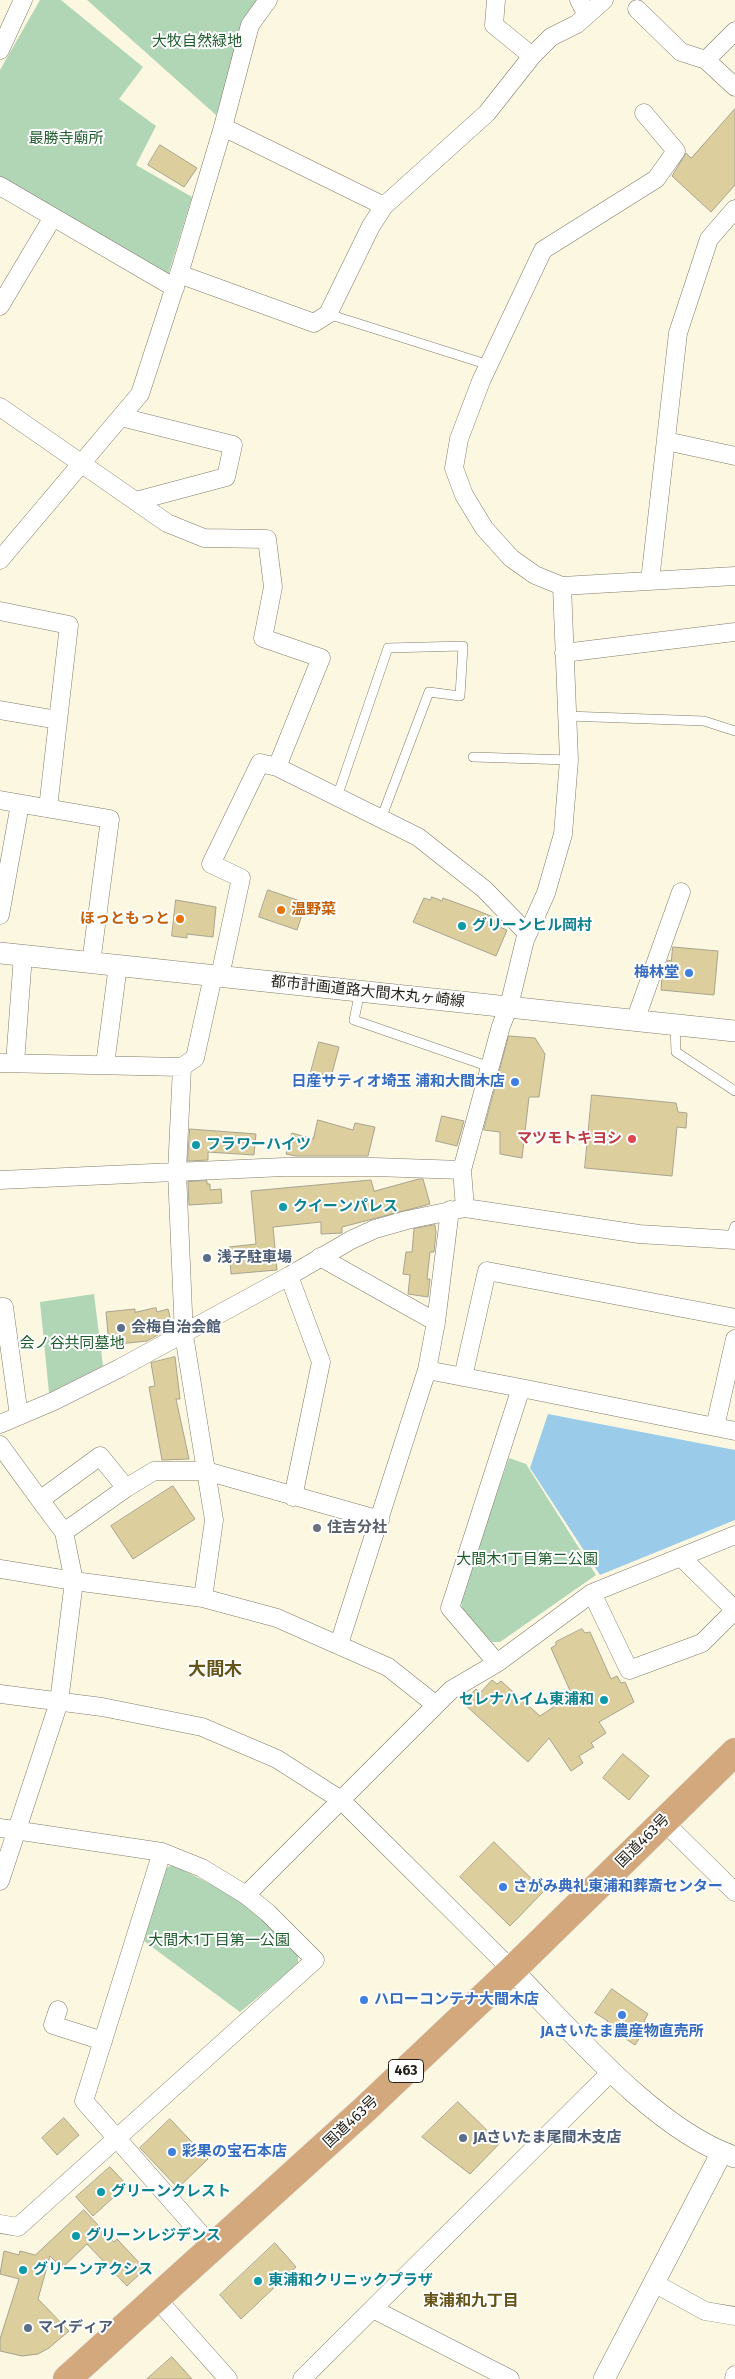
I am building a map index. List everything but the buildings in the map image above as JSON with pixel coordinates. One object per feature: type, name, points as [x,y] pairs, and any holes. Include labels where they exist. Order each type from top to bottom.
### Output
[{"type":"highway","name":"国道463号","points":[[67,2379],[365,2109],[512,1970],[735,1752]]},
{"type":"street","points":[[0,50],[23,0]]},
{"type":"street","points":[[1,557],[140,394],[177,281],[223,127],[250,25],[268,0]]},
{"type":"street","points":[[496,0],[494,26],[532,56]]},
{"type":"street","points":[[0,186],[53,217],[177,281],[314,323],[328,314],[371,226],[384,206],[487,113],[532,56],[551,37],[577,24],[583,7],[604,0]]},
{"type":"street","points":[[637,9],[681,52],[706,60],[735,87]]},
{"type":"street","points":[[706,60],[735,31]]},
{"type":"street","points":[[644,112],[676,151],[656,179],[543,250],[489,365],[459,439],[454,468],[464,495],[484,528],[510,558],[535,575],[562,586],[735,576]]},
{"type":"street","points":[[223,127],[384,206]]},
{"type":"street","points":[[650,581],[678,333],[709,239],[735,210]]},
{"type":"street","points":[[0,306],[53,217]]},
{"type":"street","points":[[0,407],[167,523],[204,538],[267,539],[273,587],[263,638],[321,658],[277,767]]},
{"type":"street","points":[[121,417],[233,444],[226,477],[136,501]]},
{"type":"street","points":[[666,441],[735,456]]},
{"type":"street","points":[[339,1644],[428,1370],[457,1209],[462,1170],[500,1026],[509,1006],[527,933],[544,899],[559,852],[566,812],[569,760],[562,586]]},
{"type":"street","points":[[0,611],[69,625],[48,808]]},
{"type":"street","points":[[564,653],[735,632]]},
{"type":"street","points":[[0,710],[58,720]]},
{"type":"street","points":[[23,955],[8,1063],[182,1067],[195,1058],[241,878],[211,864],[260,763],[277,767],[425,843],[484,889],[527,933]]},
{"type":"street","points":[[0,800],[110,819],[92,962]]},
{"type":"street","points":[[0,915],[20,804]]},
{"type":"street","points":[[635,1021],[681,892]]},
{"type":"street","name":"都市計画道路大間木丸ヶ崎線","points":[[0,953],[735,1031]]},
{"type":"street","points":[[104,1066],[118,965]]},
{"type":"street","points":[[182,1067],[177,1172],[184,1335],[214,1520],[203,1598]]},
{"type":"street","points":[[0,1180],[284,1167],[374,1167],[462,1170]]},
{"type":"street","points":[[0,1424],[87,1385],[184,1335],[290,1276],[320,1257],[375,1229],[457,1209],[640,1234],[733,1235]]},
{"type":"street","points":[[320,1257],[436,1322]]},
{"type":"street","points":[[463,1377],[486,1271],[735,1318]]},
{"type":"street","points":[[290,1276],[321,1362],[293,1497]]},
{"type":"street","points":[[0,1307],[4,1307],[19,1416]]},
{"type":"street","points":[[715,1427],[735,1339]]},
{"type":"street","points":[[428,1370],[735,1431]]},
{"type":"street","points":[[497,1663],[450,1608],[520,1388]]},
{"type":"street","points":[[0,1445],[64,1532],[74,1581],[59,1702],[8,1829],[0,1881]]},
{"type":"street","points":[[40,1500],[100,1456],[126,1488]]},
{"type":"street","points":[[64,1532],[126,1488],[154,1471],[206,1471],[380,1520]]},
{"type":"street","points":[[246,1895],[451,1690],[497,1663],[592,1593],[735,1535]]},
{"type":"street","points":[[592,1593],[629,1670],[702,1643],[735,1610],[681,1557]]},
{"type":"street","points":[[0,1569],[203,1598],[277,1618],[388,1667],[436,1705]]},
{"type":"street","points":[[0,1694],[102,1707],[202,1726],[277,1759],[340,1800],[612,2071],[664,2118],[728,2155],[654,2283],[604,2379]]},
{"type":"street","points":[[663,1821],[735,1892]]},
{"type":"street","points":[[0,2224],[18,2227],[315,1960],[268,1913],[246,1895],[220,1878],[189,1862],[162,1852],[8,1829]]},
{"type":"street","points":[[162,1852],[84,2101],[213,2248]]},
{"type":"street","points":[[58,2010],[53,2026],[103,2041]]},
{"type":"street","points":[[302,2379],[612,2071]]},
{"type":"street","points":[[654,2283],[706,2311],[735,2316]]},
{"type":"street","points":[[156,2299],[228,2379]]},
{"type":"street","points":[[373,2310],[481,2373],[510,2379]]},
{"type":"street","points":[[734,2379],[735,2375]]},
{"type":"lane","points":[[328,314],[489,365]]},
{"type":"lane","points":[[337,797],[388,648],[463,646],[460,696],[429,692],[380,819]]},
{"type":"lane","points":[[568,716],[704,721],[735,731]]},
{"type":"lane","points":[[473,757],[569,760]]},
{"type":"lane","points":[[360,991],[354,1020],[490,1067]]},
{"type":"lane","points":[[675,1025],[676,1052],[735,1091]]},
{"type":"green space","name":"最勝寺廟所","points":[[40,0],[61,0],[143,67],[119,99],[156,126],[136,165],[192,197],[168,275],[0,177],[0,70]]},
{"type":"green space","name":"大牧自然緑地","points":[[87,0],[259,0],[252,11],[216,115]]},
{"type":"green space","name":"会ノ谷共同墓地","points":[[94,1294],[103,1366],[49,1393],[40,1302]]},
{"type":"green space","name":"大間木1丁目第二公園","points":[[509,1458],[526,1464],[596,1575],[500,1642],[492,1642],[462,1609],[461,1596]]},
{"type":"green space","name":"大間木1丁目第一公園","points":[[172,1865],[219,1888],[253,1910],[298,1955],[298,1964],[240,2012],[144,1941],[165,1869]]},
{"type":"water","points":[[548,1414],[735,1450],[735,1520],[600,1575],[530,1468]]},
{"type":"place","name":"温野菜","points":[[281,910]]},
{"type":"place","name":"ほっともっと","points":[[180,919]]},
{"type":"place","name":"グリーンヒル岡村","points":[[462,926]]},
{"type":"place","name":"梅林堂","points":[[689,973]]},
{"type":"place","name":"日産サティオ埼玉 浦和大間木店","points":[[515,1082]]},
{"type":"place","name":"マツモトキヨシ","points":[[632,1139]]},
{"type":"place","name":"フラワーハイツ","points":[[196,1145]]},
{"type":"place","name":"クイーンパレス","points":[[283,1207]]},
{"type":"place","name":"浅子駐車場","points":[[207,1258]]},
{"type":"place","name":"会梅自治会館","points":[[121,1328]]},
{"type":"place","name":"住吉分社","points":[[317,1528]]},
{"type":"place","name":"セレナハイム東浦和","points":[[604,1700]]},
{"type":"place","name":"さがみ典礼東浦和葬斎センター","points":[[503,1887]]},
{"type":"place","name":"ハローコンテナ大間木店","points":[[364,2000]]},
{"type":"place","name":"JAさいたま農産物直売所","points":[[622,2015]]},
{"type":"place","name":"JAさいたま尾間木支店","points":[[463,2138]]},
{"type":"place","name":"彩果の宝石本店","points":[[172,2152]]},
{"type":"place","name":"グリーンクレスト","points":[[101,2192]]},
{"type":"place","name":"グリーンレジデンス","points":[[76,2236]]},
{"type":"place","name":"グリーンアクシス","points":[[23,2270]]},
{"type":"place","name":"東浦和クリニックプラザ","points":[[258,2281]]},
{"type":"place","name":"マイディア","points":[[28,2328]]},
{"type":"district","name":"大間木","points":[[215,1670]]},
{"type":"district","name":"東浦和九丁目","points":[[471,2302]]}]
